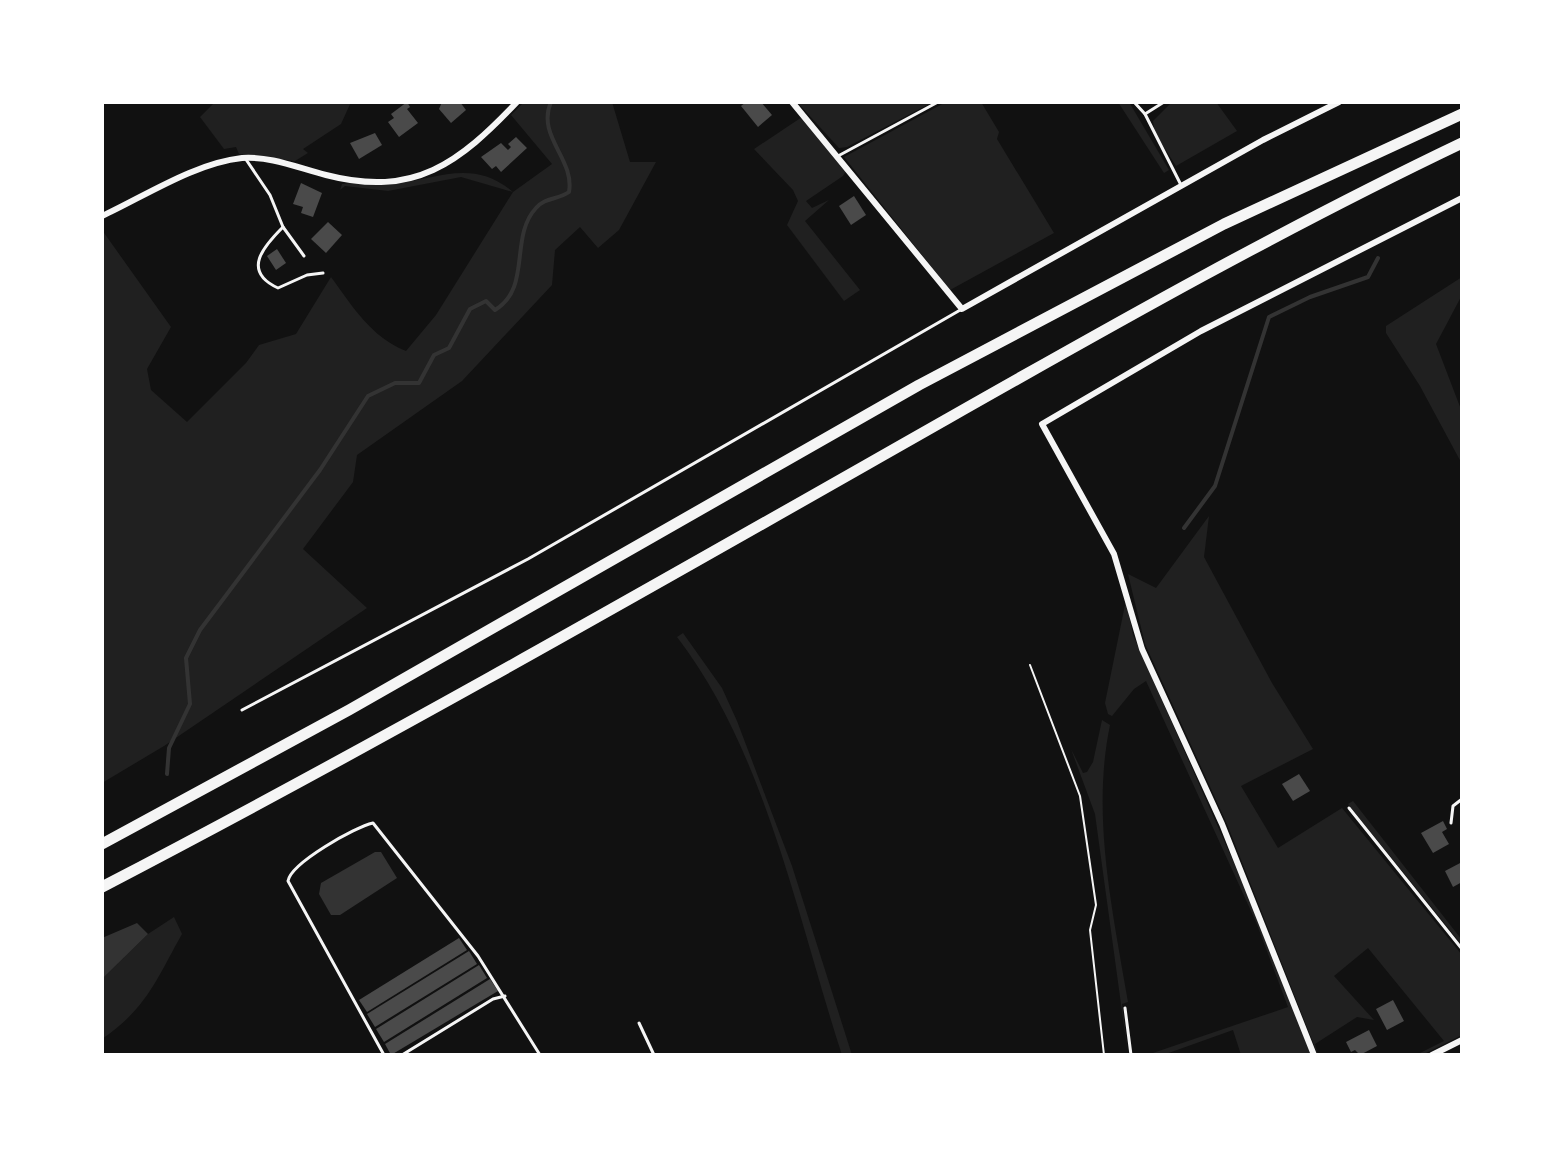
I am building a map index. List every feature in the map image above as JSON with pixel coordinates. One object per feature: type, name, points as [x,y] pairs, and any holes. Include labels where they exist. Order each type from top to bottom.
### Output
[{"type":"highway","points":[[102,844],[349,710],[919,385],[1224,224],[1462,114]]},
{"type":"highway","points":[[102,887],[370,746],[1032,369],[1331,207],[1462,143]]},
{"type":"street","points":[[102,216],[205,169],[245,158],[269,159],[342,179],[405,179],[454,161],[517,102]]},
{"type":"street","points":[[792,102],[962,309],[1182,185],[1339,102]]},
{"type":"street","points":[[1314,1055],[1222,824],[1142,649],[1114,554],[1042,424],[1201,331],[1462,198]]},
{"type":"street","points":[[1432,1055],[1462,1040]]},
{"type":"lane","points":[[838,156],[938,102]]},
{"type":"lane","points":[[1134,102],[1145,114],[1182,185]]},
{"type":"lane","points":[[1145,114],[1164,102]]},
{"type":"lane","points":[[245,158],[270,195],[283,227],[304,256]]},
{"type":"lane","points":[[283,227],[260,252],[258,267],[267,280],[278,288],[307,275],[323,273]]},
{"type":"lane","points":[[242,710],[528,559],[962,309]]},
{"type":"lane","points":[[1451,823],[1453,806],[1462,799]]},
{"type":"lane","points":[[1349,808],[1462,949]]},
{"type":"lane","points":[[384,1055],[288,881],[293,868],[369,823],[377,825],[505,996],[540,1055]]},
{"type":"lane","points":[[402,1055],[493,999],[505,996]]},
{"type":"lane","points":[[1125,1008],[1131,1055]]},
{"type":"lane","points":[[639,1023],[654,1055]]},
{"type":"path","points":[[1030,665],[1080,796],[1096,905],[1090,930],[1104,1055]]},
{"type":"shaded area","points":[[215,102],[351,102],[341,124],[303,149],[308,153],[295,161],[239,154],[236,147],[224,149],[200,117]]},
{"type":"shaded area","points":[[524,102],[612,102],[630,162],[656,162],[619,230],[598,248],[580,227],[555,250],[552,285],[462,381],[357,455],[353,482],[303,549],[367,608],[164,746],[102,783],[102,230],[171,327],[147,369],[151,390],[187,422],[246,363],[259,345],[296,334],[331,277],[373,329],[406,351],[436,315],[513,192],[552,164],[511,115]]},
{"type":"shaded area","points":[[797,102],[933,102],[847,147],[839,148]]},
{"type":"shaded area","points":[[946,102],[981,102],[999,132],[997,139],[1054,233],[950,290],[844,157]]},
{"type":"shaded area","points":[[1118,102],[1129,102],[1169,170],[1164,173]]},
{"type":"shaded area","points":[[1172,102],[1216,102],[1237,131],[1176,166],[1155,133],[1153,121]]},
{"type":"shaded area","points":[[802,117],[846,171],[806,201],[812,208],[829,200],[805,221],[860,290],[844,301],[787,225],[798,201],[793,190],[754,149]]},
{"type":"shaded area","points":[[469,173],[498,182],[513,192],[461,177],[388,191],[345,186],[340,190],[342,184],[393,184]]},
{"type":"shaded area","points":[[1462,277],[1462,295],[1436,344],[1462,412],[1462,464],[1420,386],[1386,333],[1386,326]]},
{"type":"shaded area","points":[[1209,516],[1204,557],[1272,683],[1313,749],[1241,786],[1278,848],[1342,808],[1462,955],[1462,1035],[1422,1055],[1418,1054],[1444,1041],[1368,948],[1334,976],[1374,1020],[1357,1017],[1315,1044],[1318,1055],[1227,824],[1145,644],[1128,574],[1156,588]]},
{"type":"shaded area","points":[[1126,600],[1133,635],[1257,915],[1311,1055],[1241,1055],[1233,1030],[1163,1055],[1147,1055],[1288,1007],[1256,922],[1146,681],[1134,689],[1112,716],[1108,714],[1105,703]]},
{"type":"shaded area","points":[[683,633],[722,688],[737,721],[792,866],[852,1055],[842,1055],[776,838],[756,784],[734,732],[708,683],[677,637]]},
{"type":"shaded area","points":[[1102,720],[1110,725],[1105,759],[1103,829],[1128,1002],[1122,1004],[1128,1055],[1095,814],[1071,749],[1083,773],[1087,772],[1093,762]]},
{"type":"shaded area","points":[[1353,801],[1462,940],[1462,945],[1348,804]]},
{"type":"shaded area","points":[[375,852],[381,852],[397,878],[340,915],[331,915],[319,894],[321,883]]},
{"type":"shaded area","points":[[174,917],[182,934],[157,979],[130,1016],[102,1039],[102,979],[148,934]]},
{"type":"shaded area","points":[[137,923],[148,934],[102,979],[102,938]]},
{"type":"building","points":[[407,102],[410,107],[407,109],[418,123],[399,137],[388,122],[394,118],[391,114]]},
{"type":"building","points":[[442,102],[460,102],[466,110],[451,123],[439,109]]},
{"type":"building","points":[[746,102],[761,102],[772,115],[758,127],[741,106]]},
{"type":"building","points":[[375,133],[382,145],[359,159],[350,143]]},
{"type":"building","points":[[516,137],[527,148],[501,172],[496,166],[492,169],[481,157],[501,143],[508,150],[511,147],[508,144]]},
{"type":"building","points":[[301,183],[322,193],[313,217],[301,213],[303,207],[293,204]]},
{"type":"building","points":[[854,196],[866,215],[851,225],[839,206]]},
{"type":"building","points":[[328,222],[342,235],[326,253],[311,239]]},
{"type":"building","points":[[277,249],[286,263],[276,270],[267,256]]},
{"type":"building","points":[[1299,774],[1310,791],[1293,801],[1282,784]]},
{"type":"building","points":[[1443,821],[1447,829],[1442,832],[1449,844],[1433,853],[1421,833]]},
{"type":"building","points":[[1462,862],[1462,882],[1453,887],[1445,871]]},
{"type":"building","points":[[459,938],[467,950],[367,1012],[359,1000]]},
{"type":"building","points":[[469,951],[477,964],[375,1027],[367,1014]]},
{"type":"building","points":[[479,965],[487,978],[384,1042],[376,1029]]},
{"type":"building","points":[[490,979],[498,991],[391,1055],[385,1044]]},
{"type":"building","points":[[1393,1000],[1404,1021],[1387,1030],[1376,1009]]},
{"type":"building","points":[[1369,1030],[1377,1046],[1360,1055],[1355,1050],[1351,1052],[1346,1042]]},
{"type":"waterway","points":[[167,774],[169,748],[190,704],[186,658],[200,630],[320,470],[368,396],[395,383],[419,383],[434,355],[449,348],[470,309],[486,301],[495,310],[506,300],[517,276],[523,233],[528,220],[540,204],[569,192],[567,169],[548,126],[551,102]]},
{"type":"waterway","points":[[1184,528],[1215,486],[1269,317],[1310,297],[1368,277],[1378,258]]}]
